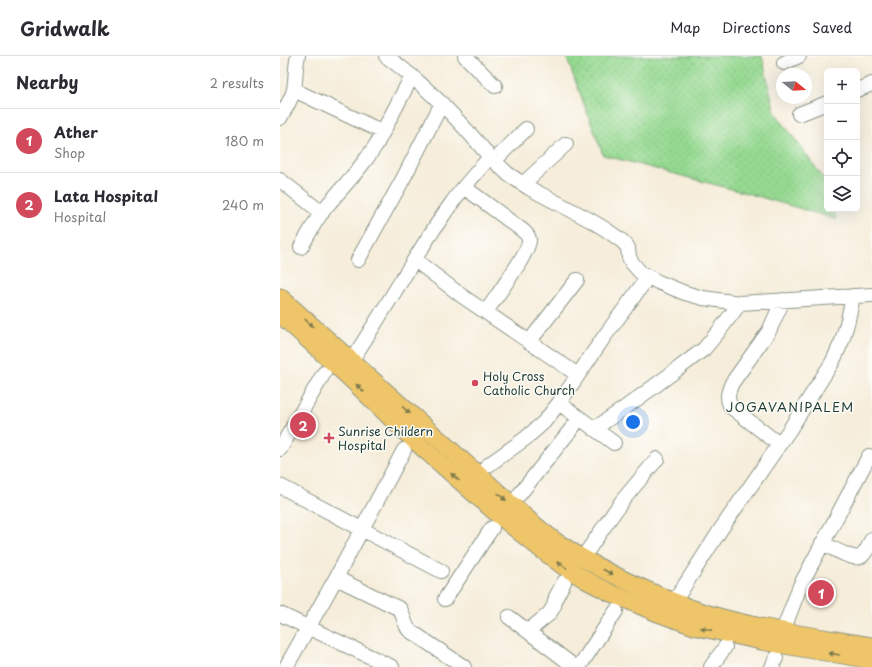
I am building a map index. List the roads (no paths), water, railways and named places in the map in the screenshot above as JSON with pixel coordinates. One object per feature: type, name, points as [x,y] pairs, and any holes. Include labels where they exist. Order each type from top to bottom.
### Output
[{"type":"main road","points":[[280,297],[523,515],[554,540],[580,557],[630,583],[699,611],[740,622],[783,631],[872,646]]},
{"type":"main road","points":[[280,314],[353,381],[407,434],[495,512],[563,566],[611,593],[654,612],[694,626],[769,643],[872,660]]},
{"type":"street","points":[[281,112],[294,90],[298,56]]},
{"type":"street","points":[[386,56],[412,76],[442,103],[474,137],[492,159],[508,174],[523,184],[595,223],[618,238],[628,248],[629,258],[632,263],[641,272],[658,282],[685,293],[704,298],[740,303],[872,295]]},
{"type":"street","points":[[466,56],[495,86]]},
{"type":"street","points":[[784,63],[799,56]]},
{"type":"street","points":[[302,247],[322,213],[367,158],[383,132],[412,76]]},
{"type":"street","points":[[860,89],[872,84]]},
{"type":"street","points":[[294,90],[383,132]]},
{"type":"street","points":[[358,260],[403,179],[442,103]]},
{"type":"street","points":[[799,114],[824,104]]},
{"type":"street","points":[[351,361],[451,203],[464,187],[492,159],[526,129]]},
{"type":"street","points":[[523,184],[566,144]]},
{"type":"street","points":[[280,180],[322,213]]},
{"type":"street","points":[[464,187],[522,230],[528,236],[529,240],[529,244],[523,256],[486,312]]},
{"type":"street","points":[[415,260],[462,296],[578,375]]},
{"type":"street","points":[[487,466],[537,429],[544,422],[648,277]]},
{"type":"street","points":[[530,342],[577,280]]},
{"type":"street","points":[[674,602],[717,535],[780,444],[833,361],[842,341],[853,296]]},
{"type":"street","points":[[780,444],[731,407],[727,397],[728,390],[732,383],[769,331],[783,300]]},
{"type":"street","points":[[594,429],[704,349],[719,332],[740,303]]},
{"type":"street","points":[[282,443],[324,373]]},
{"type":"street","points":[[559,403],[614,443]]},
{"type":"street","points":[[519,495],[580,418]]},
{"type":"street","points":[[286,667],[336,578],[404,450]]},
{"type":"street","points":[[783,631],[800,586],[869,456]]},
{"type":"street","points":[[588,550],[622,501],[657,460]]},
{"type":"street","points":[[280,486],[441,571]]},
{"type":"street","points":[[445,599],[492,528]]},
{"type":"street","points":[[822,543],[848,556],[857,558],[861,557],[872,539]]},
{"type":"street","points":[[336,578],[400,609],[403,614],[405,625],[409,630],[464,667]]},
{"type":"street","points":[[528,631],[546,618],[549,614],[564,582]]},
{"type":"street","points":[[579,667],[616,611]]},
{"type":"street","points":[[280,614],[392,667]]},
{"type":"street","points":[[509,617],[575,667]]},
{"type":"street","points":[[711,667],[725,647]]},
{"type":"place","name":"Holy Cross Catholic Church","points":[[475,383]]},
{"type":"place","name":"Lata Hospital","points":[[303,425]]},
{"type":"place","name":"Sunrise Childern Hospital","points":[[329,438]]},
{"type":"place","name":"Ather","points":[[821,593]]},
{"type":"district","name":"JOGAVANIPALEM","points":[[790,406]]}]
